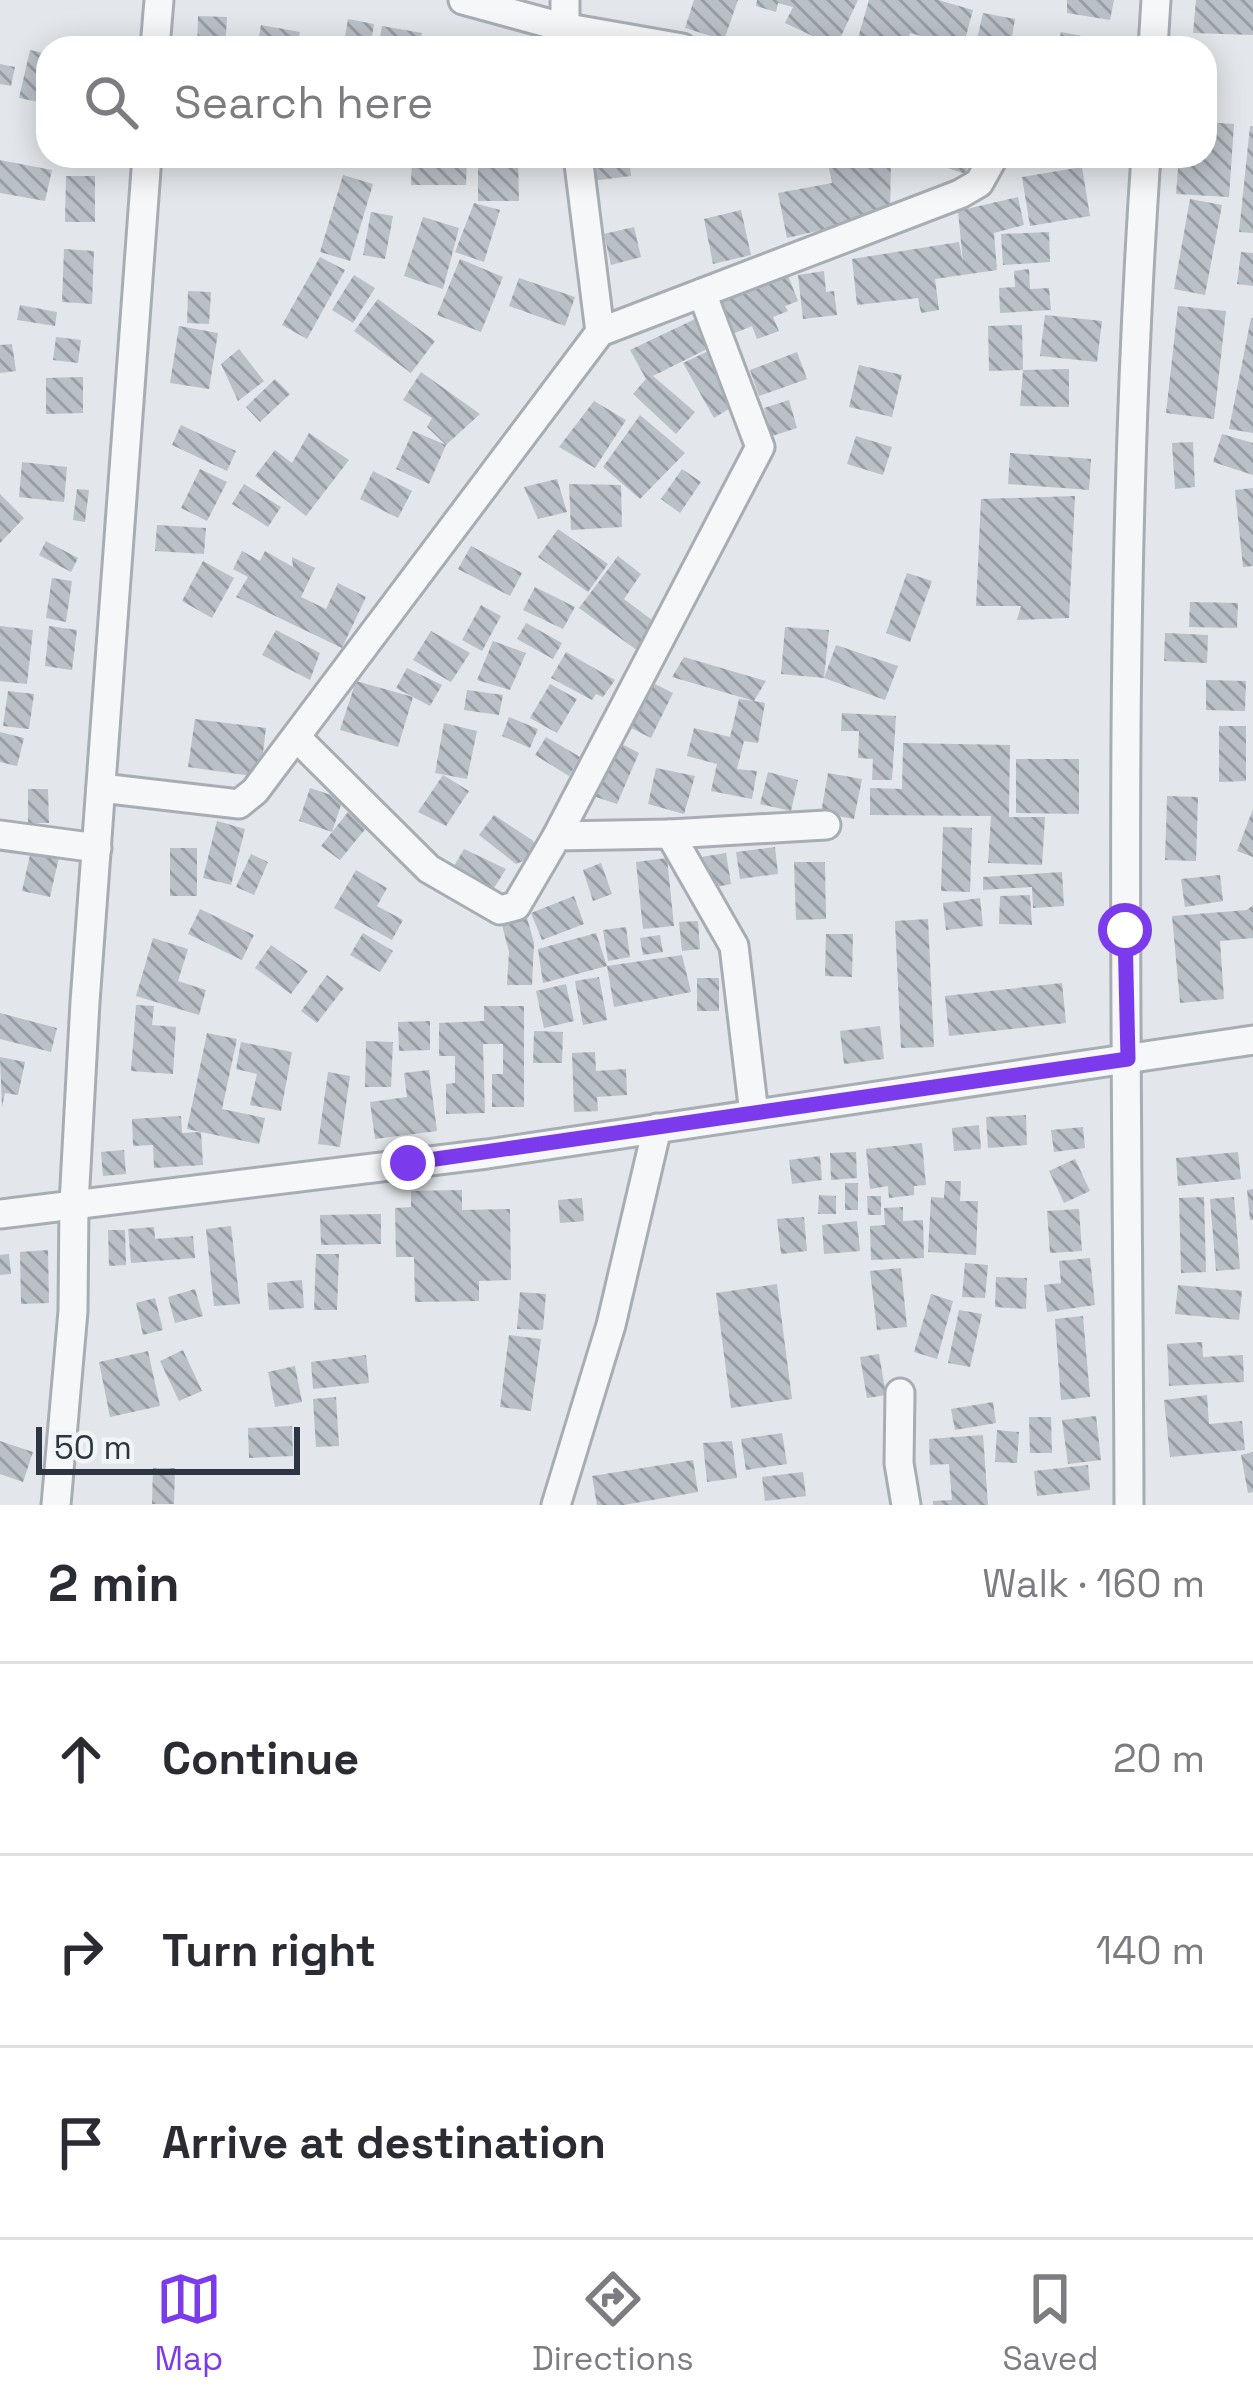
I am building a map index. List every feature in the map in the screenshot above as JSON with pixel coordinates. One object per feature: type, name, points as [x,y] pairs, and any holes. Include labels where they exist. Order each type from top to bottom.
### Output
[{"type":"street","points":[[156,36],[158,0]]},
{"type":"street","points":[[463,0],[620,36]]},
{"type":"street","points":[[1154,36],[1156,0]]},
{"type":"street","points":[[56,1505],[73,1311],[74,1204],[146,168]]},
{"type":"street","points":[[580,168],[600,332]]},
{"type":"street","points":[[101,788],[239,804],[255,791],[600,332],[960,194],[979,183],[987,168]]},
{"type":"street","points":[[1129,1505],[1125,974],[1134,333],[1145,168]]},
{"type":"street","points":[[296,737],[430,868],[500,910],[516,906],[760,447],[702,293]]},
{"type":"street","points":[[557,836],[826,825]]},
{"type":"street","points":[[670,833],[734,946],[754,1114]]},
{"type":"street","points":[[0,835],[98,848]]},
{"type":"street","points":[[0,1214],[488,1154],[1253,1040]]},
{"type":"street","points":[[556,1505],[611,1325],[657,1128]]},
{"type":"street","points":[[900,1393],[899,1463],[905,1505]]},
{"type":"building","points":[[694,0],[738,0],[725,36],[685,28]]},
{"type":"building","points":[[757,0],[858,0],[841,36],[813,36],[785,23],[793,7],[778,3],[776,12],[756,6]]},
{"type":"building","points":[[869,0],[938,0],[973,10],[966,36],[859,36]]},
{"type":"building","points":[[1067,0],[1114,0],[1110,20],[1067,13]]},
{"type":"building","points":[[1196,0],[1253,0],[1253,35],[1193,33]]},
{"type":"building","points":[[983,13],[1015,19],[1012,36],[978,36]]},
{"type":"building","points":[[198,16],[227,17],[226,36],[197,36]]},
{"type":"building","points":[[348,19],[374,24],[372,36],[345,36]]},
{"type":"building","points":[[261,25],[300,32],[299,36],[259,36]]},
{"type":"building","points":[[382,26],[422,33],[421,36],[380,36]]},
{"type":"building","points":[[30,50],[36,51],[36,102],[19,98]]},
{"type":"building","points":[[0,64],[15,67],[11,86],[0,84]]},
{"type":"building","points":[[1217,123],[1234,124],[1229,197],[1176,194],[1178,168],[1217,168]]},
{"type":"building","points":[[1253,126],[1253,233],[1239,232]]},
{"type":"building","points":[[0,160],[52,170],[45,201],[0,193]]},
{"type":"building","points":[[412,168],[467,168],[466,185],[411,185]]},
{"type":"building","points":[[478,168],[518,168],[519,201],[478,201]]},
{"type":"building","points":[[589,168],[630,168],[631,176],[591,181]]},
{"type":"building","points":[[829,168],[891,168],[890,214],[787,238],[778,193],[832,183]]},
{"type":"building","points":[[1082,168],[1090,216],[1030,226],[1022,177]]},
{"type":"building","points":[[343,175],[373,184],[350,261],[320,252]]},
{"type":"building","points":[[66,176],[95,176],[95,222],[65,222]]},
{"type":"building","points":[[1018,197],[1024,225],[994,233],[997,270],[935,279],[939,310],[921,313],[918,298],[857,305],[852,259],[959,242],[963,263],[958,211]]},
{"type":"building","points":[[1190,199],[1222,205],[1205,295],[1174,289]]},
{"type":"building","points":[[474,203],[500,210],[484,262],[455,252]]},
{"type":"building","points":[[741,210],[751,255],[713,264],[704,219]]},
{"type":"building","points":[[371,212],[393,216],[385,259],[363,255]]},
{"type":"building","points":[[423,217],[459,228],[443,289],[404,276]]},
{"type":"building","points":[[634,227],[641,257],[611,265],[604,234]]},
{"type":"building","points":[[1049,232],[1050,262],[1003,265],[1001,234]]},
{"type":"building","points":[[64,249],[94,251],[92,304],[62,302]]},
{"type":"building","points":[[1241,252],[1253,253],[1253,286],[1237,284]]},
{"type":"building","points":[[320,257],[345,270],[307,339],[282,325]]},
{"type":"building","points":[[460,259],[503,277],[481,332],[437,315]]},
{"type":"building","points":[[1029,269],[1030,289],[1049,288],[1051,310],[1000,313],[999,288],[1015,287],[1014,271]]},
{"type":"building","points":[[824,271],[826,292],[834,291],[837,315],[803,319],[798,275]]},
{"type":"building","points":[[787,273],[798,301],[773,317],[779,331],[757,339],[752,326],[725,337],[712,303]]},
{"type":"building","points":[[354,275],[375,288],[353,323],[332,310]]},
{"type":"building","points":[[519,278],[575,297],[565,326],[509,306]]},
{"type":"building","points":[[188,291],[211,292],[209,324],[187,323]]},
{"type":"building","points":[[378,299],[435,341],[411,373],[354,331]]},
{"type":"building","points":[[20,305],[57,312],[55,326],[17,320]]},
{"type":"building","points":[[1178,306],[1226,311],[1214,419],[1166,413]]},
{"type":"building","points":[[1045,315],[1102,321],[1097,362],[1040,356]]},
{"type":"building","points":[[1253,318],[1253,433],[1229,429]]},
{"type":"building","points":[[695,319],[711,347],[653,376],[695,412],[676,434],[633,394],[646,379],[630,350]]},
{"type":"building","points":[[1022,325],[1023,370],[989,371],[988,326]]},
{"type":"building","points":[[179,326],[218,333],[209,389],[170,383]]},
{"type":"building","points":[[56,337],[81,340],[78,363],[53,360]]},
{"type":"building","points":[[12,344],[16,371],[0,373],[0,345]]},
{"type":"building","points":[[719,346],[740,402],[714,418],[683,363]]},
{"type":"building","points":[[239,349],[264,381],[238,401],[221,364]]},
{"type":"building","points":[[797,352],[807,379],[759,396],[750,370]]},
{"type":"building","points":[[859,365],[902,375],[892,417],[849,407]]},
{"type":"building","points":[[1069,369],[1069,407],[1020,406],[1023,370]]},
{"type":"building","points":[[421,372],[480,414],[446,445],[427,427],[432,418],[403,400]]},
{"type":"building","points":[[83,377],[83,413],[46,414],[46,378]]},
{"type":"building","points":[[275,379],[290,394],[260,422],[246,407]]},
{"type":"building","points":[[789,400],[797,428],[772,436],[764,408]]},
{"type":"building","points":[[594,401],[626,420],[595,468],[559,447]]},
{"type":"building","points":[[640,415],[685,453],[640,499],[603,467]]},
{"type":"building","points":[[181,425],[236,451],[227,471],[172,445]]},
{"type":"building","points":[[413,431],[446,445],[429,484],[396,469]]},
{"type":"building","points":[[309,433],[349,460],[306,516],[255,476],[275,450],[292,463]]},
{"type":"building","points":[[1222,434],[1253,443],[1253,475],[1213,462]]},
{"type":"building","points":[[856,436],[892,447],[883,475],[847,464]]},
{"type":"building","points":[[1193,442],[1195,487],[1175,489],[1172,443]]},
{"type":"building","points":[[1010,453],[1091,459],[1089,490],[1008,484]]},
{"type":"building","points":[[22,462],[67,467],[64,502],[19,497]]},
{"type":"building","points":[[200,469],[227,482],[207,521],[181,508]]},
{"type":"building","points":[[682,469],[701,482],[680,513],[661,499]]},
{"type":"building","points":[[373,471],[412,491],[398,518],[360,499]]},
{"type":"building","points":[[557,479],[567,512],[538,519],[524,487]]},
{"type":"building","points":[[244,484],[281,507],[268,527],[232,504]]},
{"type":"building","points":[[569,484],[621,485],[622,527],[571,530]]},
{"type":"building","points":[[1253,488],[1253,566],[1243,567],[1235,490]]},
{"type":"building","points":[[77,489],[89,490],[85,522],[73,520]]},
{"type":"building","points":[[0,494],[24,518],[0,543]]},
{"type":"building","points":[[1075,496],[1069,618],[1017,620],[1021,606],[976,606],[981,499]]},
{"type":"building","points":[[157,525],[206,528],[204,554],[155,551]]},
{"type":"building","points":[[558,529],[608,564],[588,592],[538,557]]},
{"type":"building","points":[[46,541],[78,558],[71,572],[39,555]]},
{"type":"building","points":[[471,546],[522,573],[510,596],[458,569]]},
{"type":"building","points":[[242,551],[260,561],[265,551],[293,567],[292,557],[315,568],[301,597],[326,609],[338,583],[366,597],[342,648],[236,597],[248,577],[233,569]]},
{"type":"building","points":[[618,556],[641,574],[624,599],[664,629],[638,651],[579,608]]},
{"type":"building","points":[[203,561],[234,578],[212,618],[182,601]]},
{"type":"building","points":[[907,573],[932,581],[910,642],[886,633]]},
{"type":"building","points":[[52,578],[72,581],[66,622],[46,618]]},
{"type":"building","points":[[535,587],[575,607],[563,629],[523,610]]},
{"type":"building","points":[[1190,602],[1238,603],[1237,628],[1189,627]]},
{"type":"building","points":[[481,605],[501,616],[482,651],[462,640]]},
{"type":"building","points":[[526,623],[562,643],[553,659],[517,639]]},
{"type":"building","points":[[0,626],[33,630],[27,684],[0,681]]},
{"type":"building","points":[[49,626],[77,630],[72,670],[45,666]]},
{"type":"building","points":[[785,627],[829,630],[824,678],[781,674]]},
{"type":"building","points":[[276,630],[320,653],[310,680],[262,655]]},
{"type":"building","points":[[431,631],[470,653],[451,682],[413,660]]},
{"type":"building","points":[[1165,633],[1208,635],[1207,663],[1164,661]]},
{"type":"building","points":[[493,641],[526,653],[510,690],[477,680]]},
{"type":"building","points":[[836,645],[898,666],[885,700],[824,678]]},
{"type":"building","points":[[566,652],[615,680],[603,697],[596,694],[592,700],[551,678]]},
{"type":"building","points":[[684,657],[766,681],[754,701],[672,677]]},
{"type":"building","points":[[407,668],[442,685],[430,706],[396,688]]},
{"type":"building","points":[[1206,680],[1246,681],[1245,711],[1206,710]]},
{"type":"building","points":[[356,681],[413,697],[398,747],[340,730]]},
{"type":"building","points":[[649,681],[673,693],[651,738],[627,726]]},
{"type":"building","points":[[550,684],[577,699],[557,733],[530,718]]},
{"type":"building","points":[[467,690],[503,695],[499,715],[464,710]]},
{"type":"building","points":[[8,691],[34,694],[29,729],[3,726]]},
{"type":"building","points":[[739,699],[765,703],[758,743],[744,741],[737,769],[757,771],[752,799],[711,791],[717,764],[687,756],[694,728],[730,737]]},
{"type":"building","points":[[842,713],[896,716],[892,780],[872,780],[873,759],[858,758],[859,731],[841,731]]},
{"type":"building","points":[[509,717],[538,729],[530,748],[502,736]]},
{"type":"building","points":[[195,719],[266,728],[260,777],[188,767]]},
{"type":"building","points":[[444,723],[477,731],[467,779],[435,773]]},
{"type":"building","points":[[1219,726],[1246,726],[1246,781],[1219,782]]},
{"type":"building","points":[[0,732],[24,738],[17,766],[0,762]]},
{"type":"building","points":[[546,737],[580,757],[569,776],[535,755]]},
{"type":"building","points":[[618,742],[639,753],[617,804],[593,796]]},
{"type":"building","points":[[903,743],[1010,745],[1009,817],[1045,817],[1042,865],[988,863],[991,816],[870,815],[870,788],[902,789]]},
{"type":"building","points":[[1016,759],[1079,759],[1079,814],[1016,813]]},
{"type":"building","points":[[656,768],[695,776],[684,814],[648,804]]},
{"type":"building","points":[[768,772],[798,780],[791,811],[760,804]]},
{"type":"building","points":[[828,773],[862,779],[854,819],[821,813]]},
{"type":"building","points":[[443,775],[469,791],[446,826],[418,812]]},
{"type":"building","points":[[310,788],[343,799],[332,832],[299,821]]},
{"type":"building","points":[[28,789],[48,789],[49,823],[28,823]]},
{"type":"building","points":[[1167,796],[1198,797],[1196,861],[1165,860]]},
{"type":"building","points":[[1253,809],[1253,857],[1237,851]]},
{"type":"building","points":[[348,812],[367,827],[340,860],[321,846]]},
{"type":"building","points":[[494,815],[532,840],[536,846],[533,857],[516,864],[479,835]]},
{"type":"building","points":[[217,821],[245,829],[231,885],[203,878]]},
{"type":"building","points":[[943,827],[972,828],[970,892],[941,891]]},
{"type":"building","points":[[32,846],[60,853],[50,897],[22,891]]},
{"type":"building","points":[[775,847],[778,874],[740,879],[736,852]]},
{"type":"building","points":[[170,848],[197,848],[197,896],[170,896]]},
{"type":"building","points":[[464,849],[506,869],[491,893],[450,873]]},
{"type":"building","points":[[726,853],[731,884],[706,889],[701,857]]},
{"type":"building","points":[[251,854],[268,862],[254,895],[236,887]]},
{"type":"building","points":[[667,858],[674,926],[643,929],[636,862]]},
{"type":"building","points":[[794,862],[825,862],[826,919],[796,920]]},
{"type":"building","points":[[601,863],[612,894],[593,901],[583,870]]},
{"type":"building","points":[[356,870],[387,888],[377,906],[403,920],[392,940],[334,908]]},
{"type":"building","points":[[1062,872],[1064,906],[1033,908],[1032,887],[983,890],[983,877]]},
{"type":"building","points":[[1220,875],[1223,901],[1185,907],[1181,879]]},
{"type":"building","points":[[1030,895],[1032,925],[999,924],[1000,896]]},
{"type":"building","points":[[574,896],[584,924],[542,940],[531,913]]},
{"type":"building","points":[[980,898],[983,926],[946,930],[943,903]]},
{"type":"building","points":[[1253,905],[1253,938],[1220,941],[1224,999],[1180,1003],[1172,916],[1247,910]]},
{"type":"building","points":[[200,909],[254,935],[242,960],[188,934]]},
{"type":"building","points":[[527,918],[534,943],[532,985],[507,985],[509,952],[501,921]]},
{"type":"building","points":[[928,919],[934,1047],[901,1048],[895,921]]},
{"type":"building","points":[[698,921],[700,949],[682,951],[679,922]]},
{"type":"building","points":[[626,927],[630,957],[608,961],[603,930]]},
{"type":"building","points":[[363,933],[393,951],[380,972],[350,955]]},
{"type":"building","points":[[596,933],[607,966],[543,983],[538,949]]},
{"type":"building","points":[[826,934],[853,934],[852,977],[825,976]]},
{"type":"building","points":[[660,935],[663,952],[643,955],[640,938]]},
{"type":"building","points":[[153,938],[188,949],[178,981],[206,990],[199,1015],[136,996]]},
{"type":"building","points":[[271,945],[308,971],[291,994],[255,968]]},
{"type":"building","points":[[682,955],[691,992],[614,1007],[607,966]]},
{"type":"building","points":[[327,975],[344,988],[317,1023],[301,1011]]},
{"type":"building","points":[[599,977],[607,1020],[583,1025],[575,981]]},
{"type":"building","points":[[697,978],[719,978],[719,1011],[697,1011]]},
{"type":"building","points":[[1062,983],[1066,1023],[949,1036],[945,996]]},
{"type":"building","points":[[566,984],[574,1021],[544,1028],[536,991]]},
{"type":"building","points":[[136,1005],[154,1006],[152,1025],[176,1027],[173,1074],[131,1071]]},
{"type":"building","points":[[484,1006],[524,1006],[524,1107],[492,1107],[492,1074],[503,1074],[503,1044],[483,1044],[485,1113],[446,1114],[446,1084],[455,1083],[455,1056],[439,1056],[439,1023],[484,1021]]},
{"type":"building","points":[[0,1013],[57,1028],[51,1052],[0,1039]]},
{"type":"building","points":[[430,1021],[430,1050],[399,1051],[398,1022]]},
{"type":"building","points":[[880,1026],[884,1059],[844,1064],[840,1031]]},
{"type":"building","points":[[534,1031],[563,1032],[562,1063],[533,1063]]},
{"type":"building","points":[[207,1033],[237,1039],[222,1109],[265,1118],[259,1144],[187,1129]]},
{"type":"building","points":[[366,1041],[393,1042],[391,1087],[365,1087]]},
{"type":"building","points":[[241,1042],[292,1052],[281,1111],[250,1105],[257,1074],[236,1069]]},
{"type":"building","points":[[595,1052],[596,1071],[626,1069],[627,1095],[597,1097],[598,1111],[574,1112],[572,1053]]},
{"type":"building","points":[[0,1057],[25,1062],[18,1095],[5,1093],[2,1107]]},
{"type":"building","points":[[429,1070],[437,1131],[375,1139],[370,1102],[407,1097],[404,1073]]},
{"type":"building","points":[[328,1072],[350,1076],[340,1147],[318,1144]]},
{"type":"building","points":[[1026,1115],[1027,1145],[988,1148],[986,1117]]},
{"type":"building","points":[[181,1116],[182,1133],[201,1132],[203,1165],[154,1168],[153,1145],[133,1146],[132,1119]]},
{"type":"building","points":[[979,1125],[981,1149],[954,1151],[952,1128]]},
{"type":"building","points":[[1083,1127],[1085,1148],[1054,1152],[1051,1130]]},
{"type":"building","points":[[922,1143],[926,1185],[914,1186],[914,1195],[889,1198],[888,1186],[870,1189],[866,1149]]},
{"type":"building","points":[[124,1150],[126,1174],[103,1176],[101,1152]]},
{"type":"building","points":[[856,1152],[857,1178],[831,1180],[830,1153]]},
{"type":"building","points":[[1238,1152],[1241,1179],[1178,1186],[1176,1158]]},
{"type":"building","points":[[820,1156],[822,1180],[792,1184],[789,1160]]},
{"type":"building","points":[[1075,1159],[1090,1191],[1064,1203],[1049,1171]]},
{"type":"building","points":[[945,1181],[961,1181],[960,1201],[978,1201],[976,1255],[928,1252],[931,1197],[944,1198]]},
{"type":"building","points":[[845,1183],[858,1183],[858,1210],[845,1210]]},
{"type":"building","points":[[1253,1189],[1253,1220],[1250,1220],[1247,1190]]},
{"type":"building","points":[[462,1190],[462,1210],[510,1209],[511,1280],[479,1281],[479,1301],[415,1302],[414,1257],[396,1257],[395,1208],[411,1207],[411,1191]]},
{"type":"building","points":[[819,1195],[836,1196],[836,1214],[818,1214]]},
{"type":"building","points":[[867,1196],[881,1196],[881,1215],[868,1215]]},
{"type":"building","points":[[1204,1197],[1206,1272],[1181,1273],[1179,1198]]},
{"type":"building","points":[[1234,1197],[1240,1269],[1216,1271],[1210,1199]]},
{"type":"building","points":[[582,1198],[584,1221],[560,1223],[558,1200]]},
{"type":"building","points":[[903,1207],[903,1221],[923,1220],[924,1258],[871,1260],[870,1226],[885,1225],[884,1208]]},
{"type":"building","points":[[1079,1209],[1082,1251],[1050,1253],[1047,1211]]},
{"type":"building","points":[[381,1214],[381,1244],[321,1245],[320,1215]]},
{"type":"building","points":[[804,1217],[807,1251],[781,1254],[777,1219]]},
{"type":"building","points":[[857,1221],[860,1251],[824,1254],[822,1225]]},
{"type":"building","points":[[231,1226],[240,1304],[214,1306],[206,1229]]},
{"type":"building","points":[[154,1227],[155,1239],[193,1236],[195,1258],[131,1263],[128,1229]]},
{"type":"building","points":[[108,1230],[125,1230],[126,1265],[109,1266]]},
{"type":"building","points":[[48,1250],[49,1303],[21,1304],[20,1252]]},
{"type":"building","points":[[9,1254],[11,1274],[0,1275],[0,1255]]},
{"type":"building","points":[[316,1254],[339,1254],[337,1310],[314,1310]]},
{"type":"building","points":[[1090,1258],[1095,1305],[1047,1312],[1044,1285],[1061,1283],[1059,1261]]},
{"type":"building","points":[[965,1263],[988,1265],[985,1298],[962,1297]]},
{"type":"building","points":[[901,1268],[907,1327],[877,1330],[870,1271]]},
{"type":"building","points":[[996,1277],[1027,1278],[1026,1309],[995,1307]]},
{"type":"building","points":[[302,1280],[304,1308],[269,1310],[267,1283]]},
{"type":"building","points":[[777,1284],[792,1399],[731,1408],[716,1293]]},
{"type":"building","points":[[1178,1285],[1242,1291],[1239,1320],[1175,1314]]},
{"type":"building","points":[[195,1289],[203,1316],[175,1323],[168,1297]]},
{"type":"building","points":[[520,1292],[546,1294],[543,1330],[517,1329]]},
{"type":"building","points":[[931,1294],[953,1301],[937,1359],[914,1352]]},
{"type":"building","points":[[155,1298],[163,1330],[143,1335],[136,1303]]},
{"type":"building","points":[[959,1310],[982,1314],[970,1367],[948,1363]]},
{"type":"building","points":[[1083,1316],[1090,1397],[1061,1400],[1055,1319]]},
{"type":"building","points":[[509,1335],[541,1339],[531,1411],[500,1407]]},
{"type":"building","points":[[1202,1342],[1203,1357],[1243,1355],[1244,1382],[1169,1386],[1167,1344]]},
{"type":"building","points":[[183,1350],[202,1391],[179,1401],[160,1361]]},
{"type":"building","points":[[148,1351],[160,1406],[110,1417],[99,1362]]},
{"type":"building","points":[[879,1354],[886,1395],[867,1398],[860,1357]]},
{"type":"building","points":[[366,1355],[369,1383],[313,1389],[311,1362]]},
{"type":"building","points":[[295,1366],[302,1402],[275,1407],[268,1372]]},
{"type":"building","points":[[1207,1395],[1209,1424],[1242,1421],[1245,1450],[1170,1457],[1164,1400]]},
{"type":"building","points":[[336,1397],[339,1446],[316,1447],[313,1399]]},
{"type":"building","points":[[993,1402],[996,1423],[955,1430],[951,1409]]},
{"type":"building","points":[[1096,1416],[1101,1460],[1068,1464],[1062,1420]]},
{"type":"building","points":[[1029,1417],[1051,1417],[1052,1453],[1030,1453]]},
{"type":"building","points":[[292,1426],[293,1456],[249,1458],[248,1428]]},
{"type":"building","points":[[997,1430],[1019,1432],[1017,1463],[995,1462]]},
{"type":"building","points":[[782,1433],[787,1464],[746,1470],[741,1439]]},
{"type":"building","points":[[983,1435],[988,1505],[933,1505],[933,1501],[952,1500],[949,1464],[930,1465],[929,1439]]},
{"type":"building","points":[[0,1441],[33,1452],[23,1482],[0,1474]]},
{"type":"building","points":[[732,1441],[737,1478],[707,1482],[703,1443]]},
{"type":"building","points":[[1253,1452],[1253,1492],[1248,1493],[1241,1455]]},
{"type":"building","points":[[693,1460],[698,1492],[597,1505],[592,1476]]},
{"type":"building","points":[[1088,1465],[1090,1490],[1037,1496],[1034,1471]]},
{"type":"building","points":[[153,1468],[175,1468],[174,1504],[152,1504]]},
{"type":"building","points":[[803,1472],[806,1496],[765,1501],[762,1477]]},
{"type":"route","points":[[408,1163],[1128,1059],[1125,930]]}]
